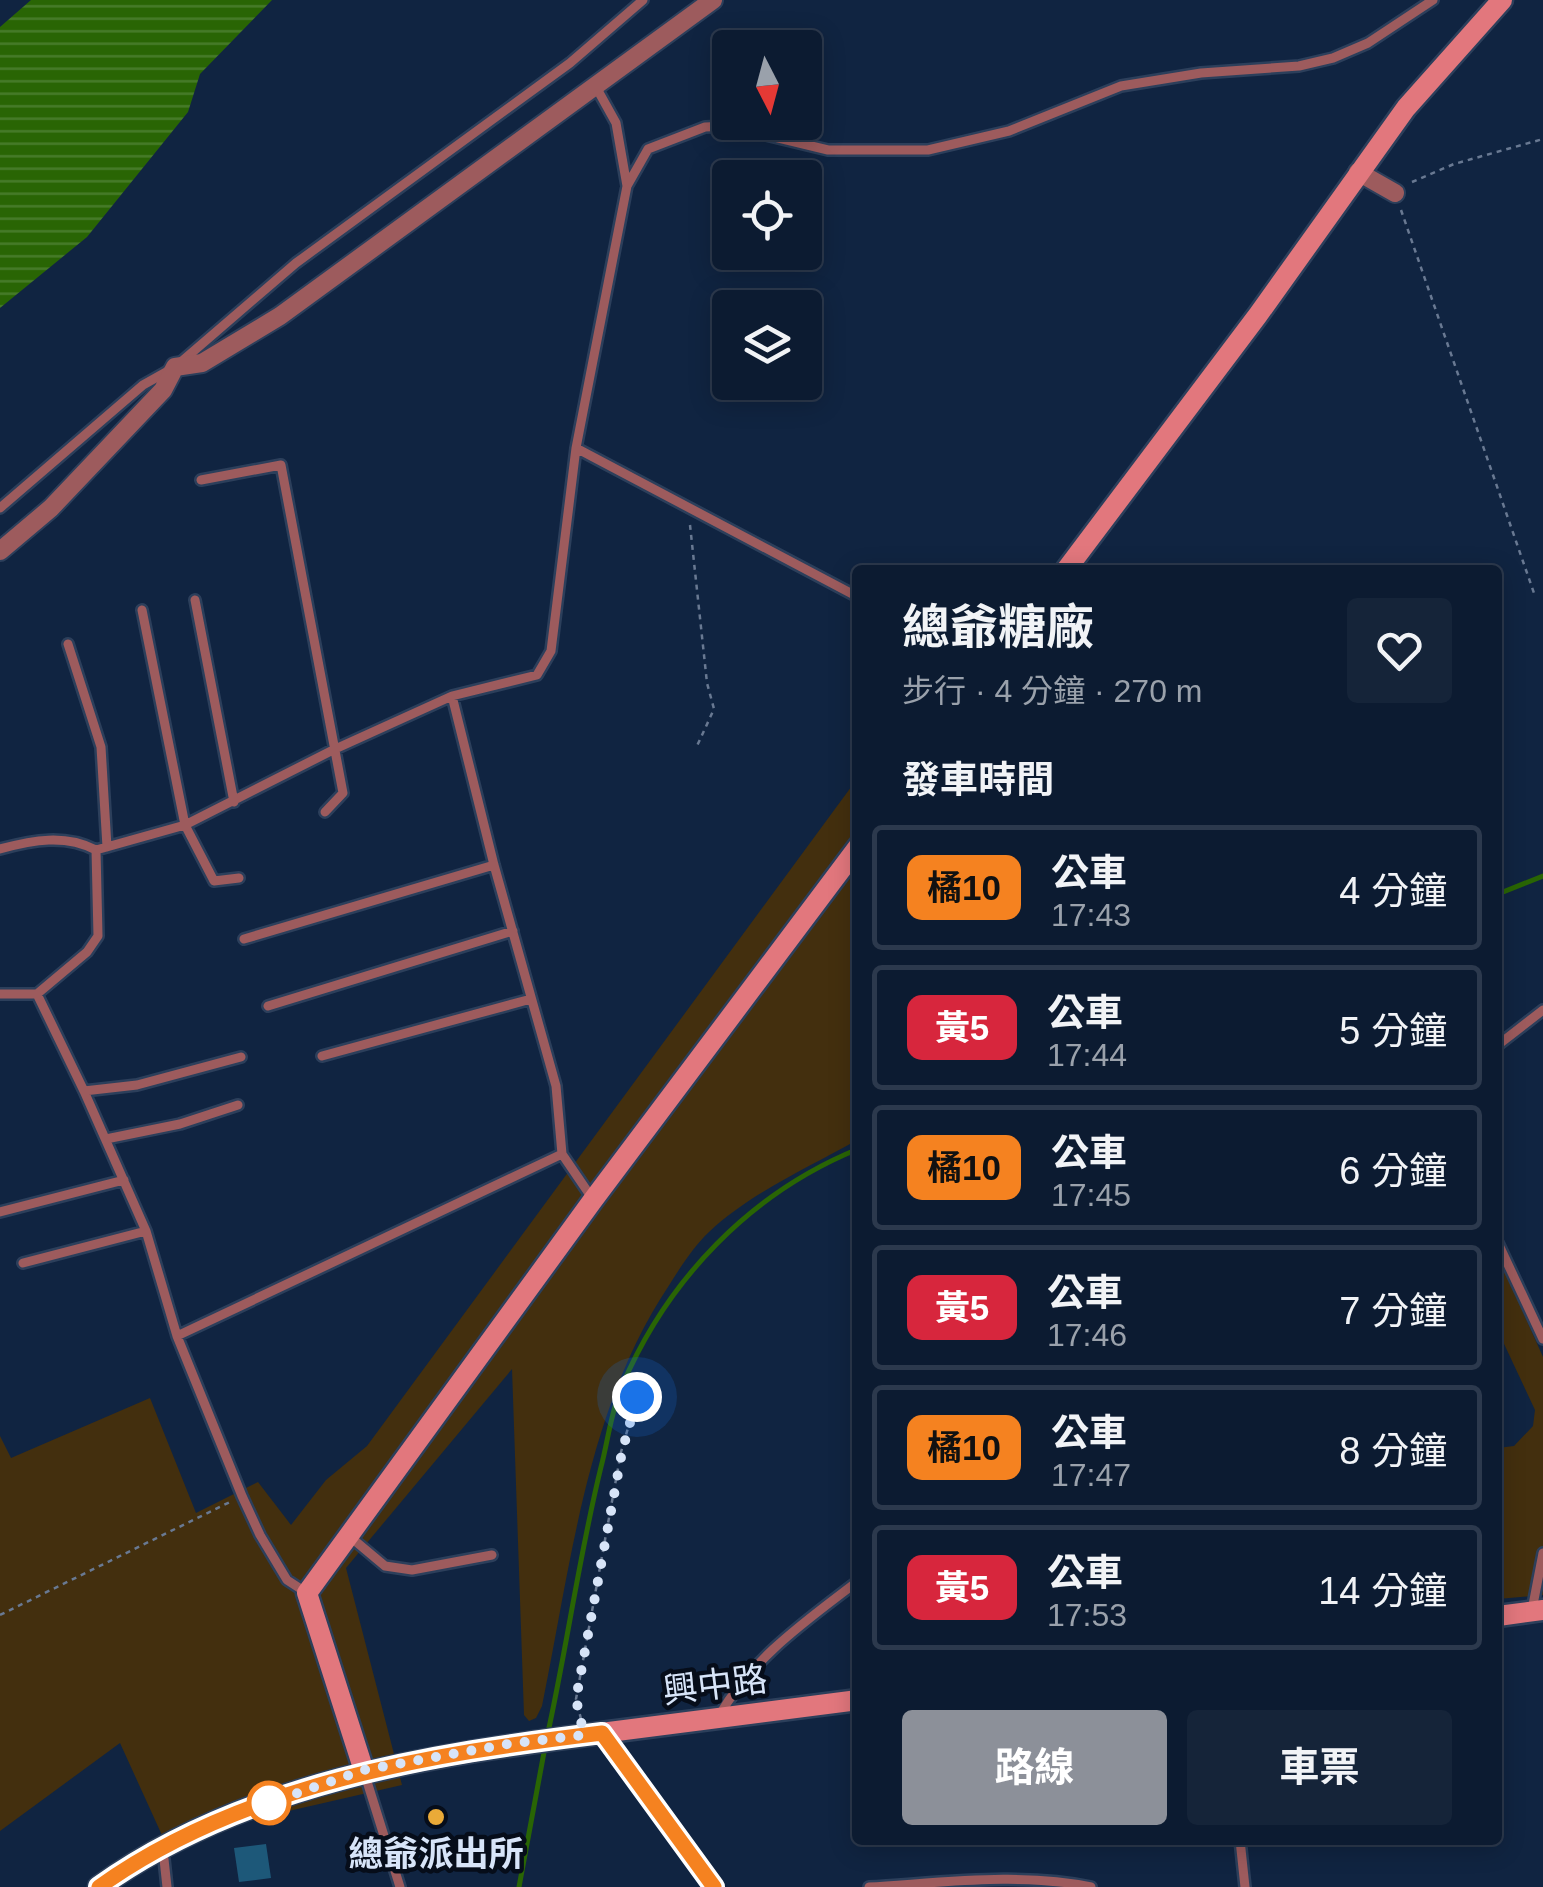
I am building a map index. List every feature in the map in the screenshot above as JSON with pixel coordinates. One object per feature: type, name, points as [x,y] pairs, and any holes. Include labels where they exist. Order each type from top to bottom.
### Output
[{"type":"street","points":[[0,551],[50,508],[163,390],[175,367],[202,363],[280,316],[713,0]]},
{"type":"street","points":[[1070,565],[1258,315],[1358,172],[1438,70],[1502,0]]},
{"type":"street","points":[[1358,172],[1395,193]]},
{"type":"street","points":[[364,1770],[307,1593],[593,1200],[852,855]]},
{"type":"street","points":[[1502,1615],[1537,1611]]},
{"type":"street","name":"興中路","points":[[99,1887],[162,1845],[364,1770],[508,1744],[852,1701]]},
{"type":"lane","points":[[0,508],[143,385],[175,367],[296,263],[570,62],[644,0]]},
{"type":"lane","points":[[0,849],[26,842],[75,840],[96,850],[185,825],[452,696],[537,675],[551,651],[576,448],[627,186],[648,148],[705,128],[728,126],[828,150],[928,150],[1009,131],[1120,86],[1201,73],[1284,68],[1332,58],[1368,43],[1433,0]]},
{"type":"lane","points":[[596,87],[616,123],[627,186]]},
{"type":"lane","points":[[576,448],[852,594]]},
{"type":"lane","points":[[201,480],[281,465],[343,793],[325,812]]},
{"type":"lane","points":[[196,600],[234,802]]},
{"type":"lane","points":[[142,610],[185,825],[214,881],[239,878]]},
{"type":"lane","points":[[68,644],[100,748],[107,847]]},
{"type":"lane","points":[[452,696],[494,866],[556,1086],[562,1154],[593,1200]]},
{"type":"lane","points":[[0,994],[37,994],[87,952],[98,936],[96,850]]},
{"type":"lane","points":[[244,939],[494,866]]},
{"type":"lane","points":[[268,1006],[513,931]]},
{"type":"lane","points":[[37,994],[146,1231],[178,1336],[242,1496],[287,1580],[307,1593]]},
{"type":"lane","points":[[322,1056],[531,1000]]},
{"type":"lane","points":[[1502,1042],[1543,1010]]},
{"type":"lane","points":[[84,1090],[137,1085],[241,1058]]},
{"type":"lane","points":[[106,1139],[180,1124],[238,1104]]},
{"type":"lane","points":[[178,1336],[562,1154]]},
{"type":"lane","points":[[0,1212],[124,1180]]},
{"type":"lane","points":[[23,1263],[146,1231]]},
{"type":"lane","points":[[1502,1252],[1543,1339]]},
{"type":"lane","points":[[348,1534],[385,1566],[412,1570],[492,1555]]},
{"type":"lane","points":[[1537,1611],[1543,1554]]},
{"type":"lane","points":[[717,1718],[741,1681],[780,1641],[852,1586]]},
{"type":"lane","points":[[589,1734],[714,1887]]},
{"type":"lane","points":[[364,1770],[400,1887]]},
{"type":"lane","points":[[162,1845],[167,1887]]},
{"type":"lane","points":[[1241,1845],[1245,1887]]},
{"type":"lane","points":[[869,1887],[1069,1882],[1091,1887]]},
{"type":"path","points":[[1534,596],[1395,193],[1454,164],[1543,139]]},
{"type":"path","points":[[689,508],[706,683],[714,708],[697,746]]},
{"type":"path","points":[[589,1734],[576,1699],[622,1452],[637,1397]]},
{"type":"path","points":[[0,1615],[242,1496]]},
{"type":"shaded area","points":[[31,0],[272,0],[200,74],[188,112],[87,237],[0,308],[0,27]]},
{"type":"shaded area","points":[[852,786],[852,1143],[761,1193],[709,1232],[682,1265],[641,1334],[600,1436],[573,1543],[542,1706],[536,1718],[529,1721],[524,1715],[512,1369],[346,1568],[402,1785],[250,1820],[171,1855],[120,1743],[0,1831],[0,1436],[11,1458],[150,1398],[196,1513],[258,1482],[291,1525],[326,1480],[367,1446]]},
{"type":"shaded area","points":[[1502,1265],[1543,1357],[1543,1595],[1502,1599],[1502,1448],[1514,1446],[1533,1426],[1535,1410],[1502,1340]]},
{"type":"building","points":[[266,1844],[271,1878],[239,1882],[234,1848]]},
{"type":"waterway","points":[[1502,892],[1543,876]]},
{"type":"waterway","points":[[547,1737],[612,1416],[641,1347],[663,1310],[716,1244],[782,1190],[852,1152]]},
{"type":"waterway","points":[[519,1887],[545,1747]]},
{"type":"bus line","name":"橘10","points":[[99,1887],[162,1845],[364,1770],[508,1744],[602,1733],[714,1887]]},
{"type":"place","name":"總爺派出所","points":[[436,1817]]},
{"type":"route","points":[[269,1803],[266,1804],[364,1770],[508,1744],[584,1735],[576,1699],[622,1452],[637,1397]]}]
